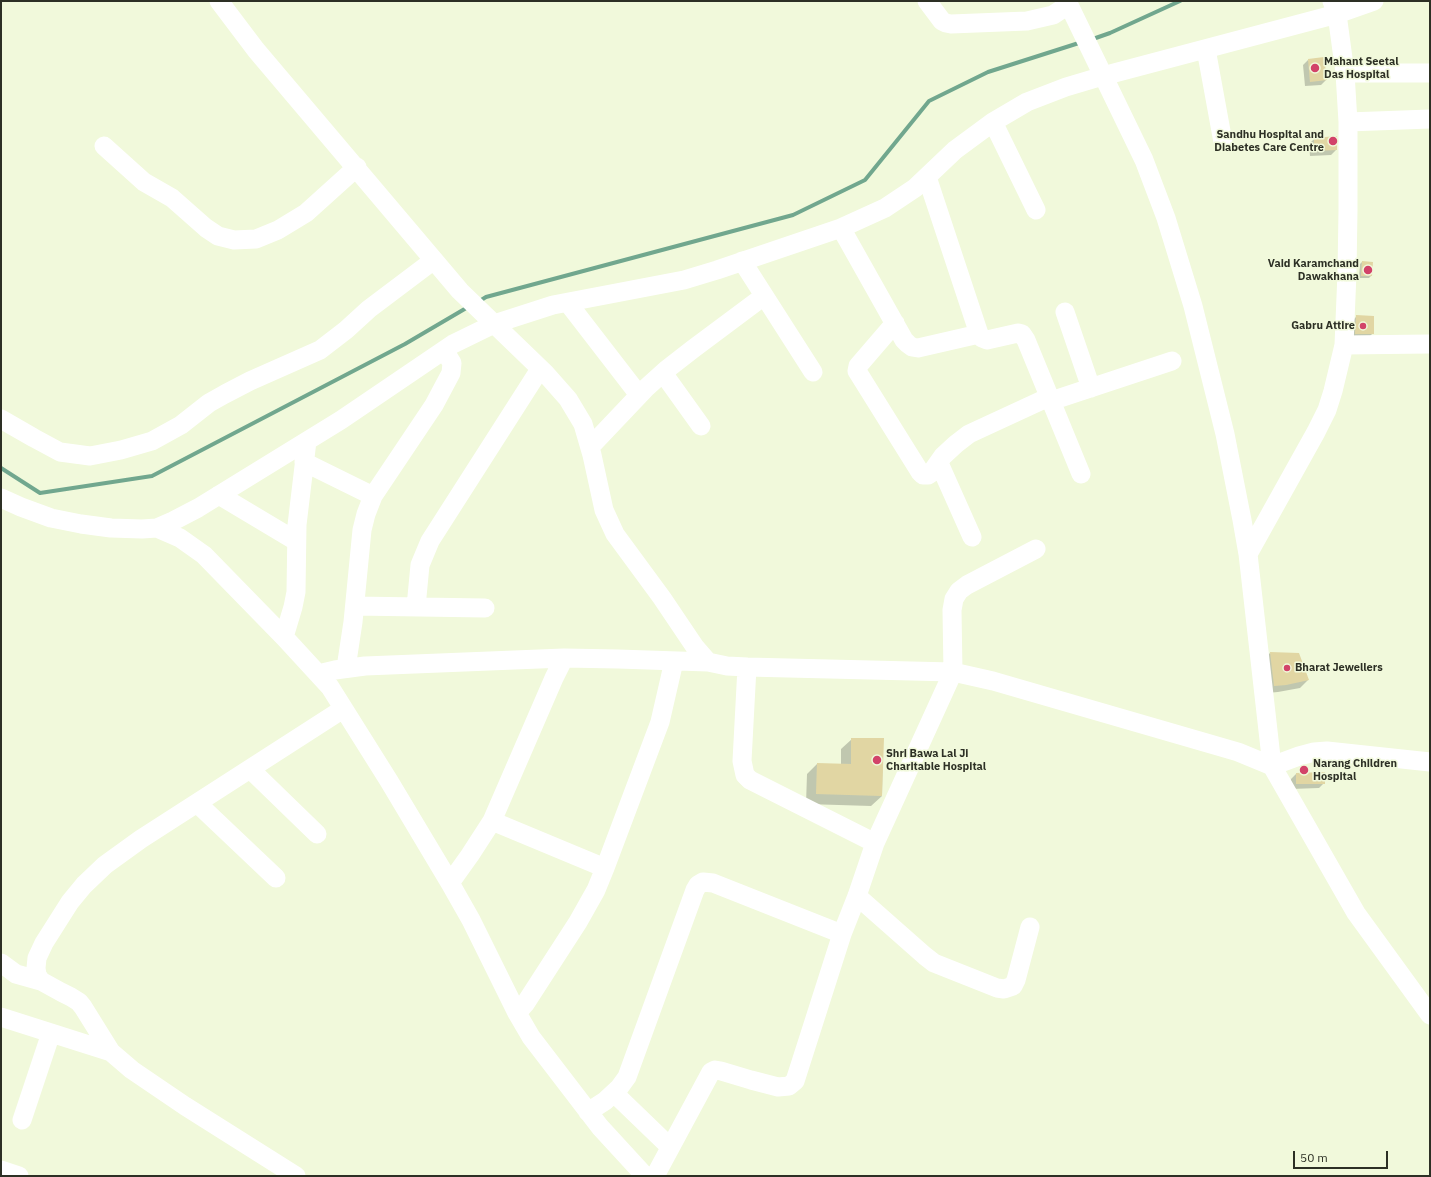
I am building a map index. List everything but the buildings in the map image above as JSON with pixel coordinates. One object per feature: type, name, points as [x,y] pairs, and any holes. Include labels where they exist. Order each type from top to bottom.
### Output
[{"type":"street","points":[[219,1],[256,50],[357,167],[460,291],[540,369],[568,399],[583,424],[590,447],[604,510],[615,534],[662,598],[695,647],[708,662]]},
{"type":"street","points":[[927,1],[942,21],[952,24],[1027,21],[1053,15],[1070,8],[1144,160],[1166,218],[1191,299],[1225,434],[1237,490],[1248,554],[1272,766],[1356,913],[1430,1016]]},
{"type":"street","points":[[1,498],[51,518],[82,524],[142,530],[157,528],[173,522],[219,495],[341,420],[490,320],[553,305],[684,280],[841,228],[885,208],[915,188],[955,150],[993,122],[1027,102],[1066,87],[1206,49],[1335,8],[1374,1]]},
{"type":"street","points":[[1248,554],[1327,410],[1344,345],[1348,210],[1348,122],[1345,73],[1335,8]]},
{"type":"street","points":[[1206,49],[1223,142]]},
{"type":"street","points":[[1345,73],[1430,73]]},
{"type":"street","points":[[1348,122],[1430,119]]},
{"type":"street","points":[[993,122],[1036,210]]},
{"type":"street","points":[[104,146],[144,182],[172,198],[206,228],[218,236],[234,240],[256,239],[278,230],[306,213],[357,167]]},
{"type":"street","points":[[927,177],[979,334],[986,340],[1012,334],[1022,334],[1026,340],[1081,474]]},
{"type":"street","points":[[841,228],[904,340],[912,347],[918,348],[979,334]]},
{"type":"street","points":[[1,419],[60,452],[90,456],[121,450],[152,441],[181,425],[225,394],[250,381],[320,350],[346,330],[369,309],[434,260]]},
{"type":"street","points":[[742,261],[813,372]]},
{"type":"street","points":[[590,447],[639,395],[663,373],[764,296]]},
{"type":"street","points":[[568,302],[639,395]]},
{"type":"street","points":[[1065,312],[1091,388]]},
{"type":"street","points":[[895,323],[858,366],[857,371],[923,475],[928,475],[956,444],[968,434],[1050,399],[1091,388],[1172,361]]},
{"type":"street","points":[[1344,345],[1430,344]]},
{"type":"street","points":[[346,668],[355,606],[362,530],[366,514],[373,496],[434,405],[451,373],[452,363],[444,350]]},
{"type":"street","points":[[416,607],[420,566],[430,541],[540,369]]},
{"type":"street","points":[[663,373],[701,426]]},
{"type":"street","points":[[284,637],[296,592],[296,542],[304,462],[308,440]]},
{"type":"street","points":[[304,462],[373,496]]},
{"type":"street","points":[[939,463],[972,537]]},
{"type":"street","points":[[219,495],[296,542]]},
{"type":"street","points":[[157,528],[180,538],[204,555],[284,637],[330,688],[472,920],[517,1013],[531,1037],[600,1127],[644,1176]]},
{"type":"street","points":[[656,1176],[711,1072],[721,1071],[778,1087],[789,1086],[795,1081],[842,934],[857,896],[875,842],[953,672],[952,610],[954,599],[959,591],[967,585],[1036,550]]},
{"type":"street","points":[[355,606],[485,608]]},
{"type":"street","points":[[318,674],[346,668],[564,658],[708,662],[746,668],[953,672],[993,680],[1238,752],[1272,766],[1299,756],[1314,752],[1327,751],[1430,762]]},
{"type":"street","points":[[450,883],[492,821],[564,658]]},
{"type":"street","points":[[517,1013],[525,1004],[578,922],[596,890],[660,722],[674,661]]},
{"type":"street","points":[[746,668],[742,761],[744,775],[750,780],[875,842]]},
{"type":"street","points":[[296,1176],[132,1070],[112,1052],[79,1002],[41,980],[37,976],[37,958],[57,922],[84,885],[122,852],[343,709]]},
{"type":"street","points":[[250,769],[317,834]]},
{"type":"street","points":[[198,804],[276,878]]},
{"type":"street","points":[[492,821],[605,868]]},
{"type":"street","points":[[588,1112],[614,1093],[627,1077],[692,897],[698,885],[703,882],[713,883],[842,934]]},
{"type":"street","points":[[857,896],[924,956],[934,963],[983,983],[1004,989],[1013,986],[1016,980],[1030,927]]},
{"type":"street","points":[[1,963],[16,974],[41,980]]},
{"type":"street","points":[[1,1017],[112,1052]]},
{"type":"street","points":[[22,1120],[51,1033]]},
{"type":"street","points":[[614,1093],[670,1147]]},
{"type":"street","points":[[1,1170],[19,1176]]},
{"type":"waterway","points":[[1090,40],[1110,33],[1180,1]]},
{"type":"waterway","points":[[478,302],[486,297],[793,215],[865,180],[929,101],[988,72],[1082,42]]},
{"type":"waterway","points":[[1,468],[40,493],[152,476],[405,344],[468,307]]},
{"type":"place","name":"Mahant Seetal Das Hospital","points":[[1315,68]]},
{"type":"place","name":"Sandhu Hospital and Diabetes Care Centre","points":[[1333,141]]},
{"type":"place","name":"Vaid Karamchand Dawakhana","points":[[1368,270]]},
{"type":"place","name":"Gabru Attire","points":[[1363,326]]},
{"type":"place","name":"Bharat Jewellers","points":[[1287,668]]},
{"type":"place","name":"Shri Bawa Lal Ji Charitable Hospital","points":[[877,760]]},
{"type":"place","name":"Narang Children Hospital","points":[[1304,770]]}]
